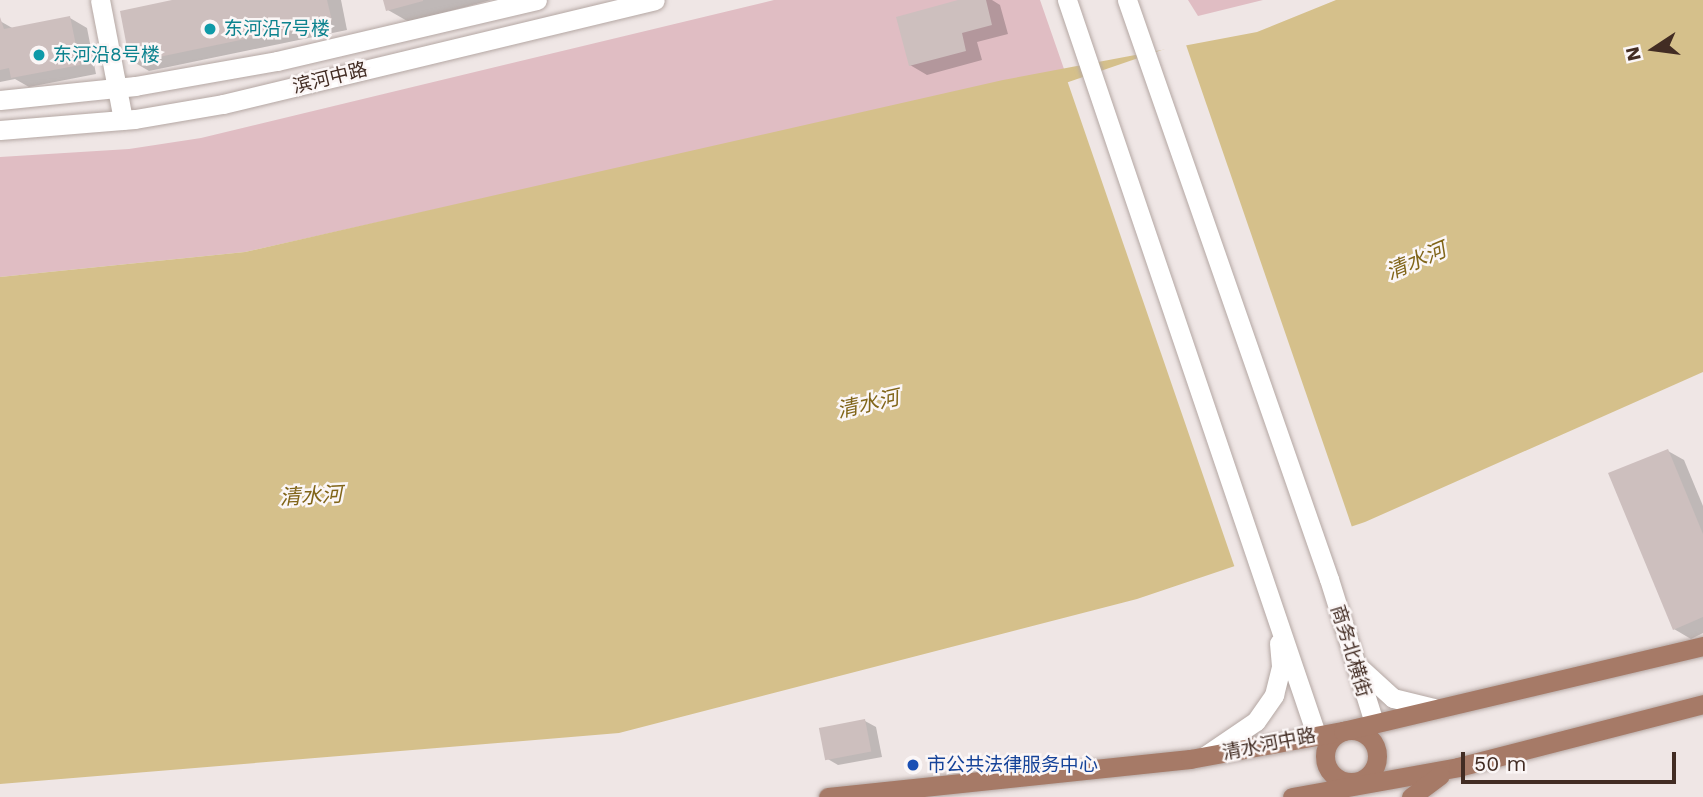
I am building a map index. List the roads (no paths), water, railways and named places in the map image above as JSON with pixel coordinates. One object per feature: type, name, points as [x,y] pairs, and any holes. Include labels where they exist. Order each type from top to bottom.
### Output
[{"type":"main road","points":[[100,0],[123,120]]},
{"type":"main road","name":"滨河中路","points":[[0,100],[118,88],[277,61],[537,0]]},
{"type":"main road","name":"滨河中路","points":[[0,130],[123,120],[223,104],[655,0]]},
{"type":"main road","points":[[1067,0],[1274,601],[1326,764],[1330,794]]},
{"type":"main road","name":"商务北横街","points":[[1127,1],[1329,579],[1374,723]]},
{"type":"main road","points":[[1205,755],[1256,721],[1274,695],[1281,666],[1274,601]]},
{"type":"main road","name":"清水河中路","points":[[828,797],[1205,755],[1343,731],[1446,709],[1703,646]]},
{"type":"main road","points":[[1354,661],[1394,698],[1410,706],[1446,709]]},
{"type":"main road","points":[[1292,797],[1330,794],[1354,783],[1375,768],[1377,751],[1361,732],[1343,731],[1328,744],[1326,764],[1334,776],[1354,783],[1385,789],[1458,767],[1703,704]]},
{"type":"main road","points":[[1374,723],[1385,789]]},
{"type":"main road","points":[[1411,797],[1429,780],[1458,767]]},
{"type":"water","name":"清水河","points":[[1336,0],[1703,0],[1703,372],[1365,522],[1137,599],[619,733],[0,784],[0,277],[245,252],[1003,80],[1257,32]]},
{"type":"place","name":"东河沿7号楼","points":[[210,29]]},
{"type":"place","name":"东河沿8号楼","points":[[39,55]]},
{"type":"place","name":"市公共法律服务中心","points":[[913,765]]}]
